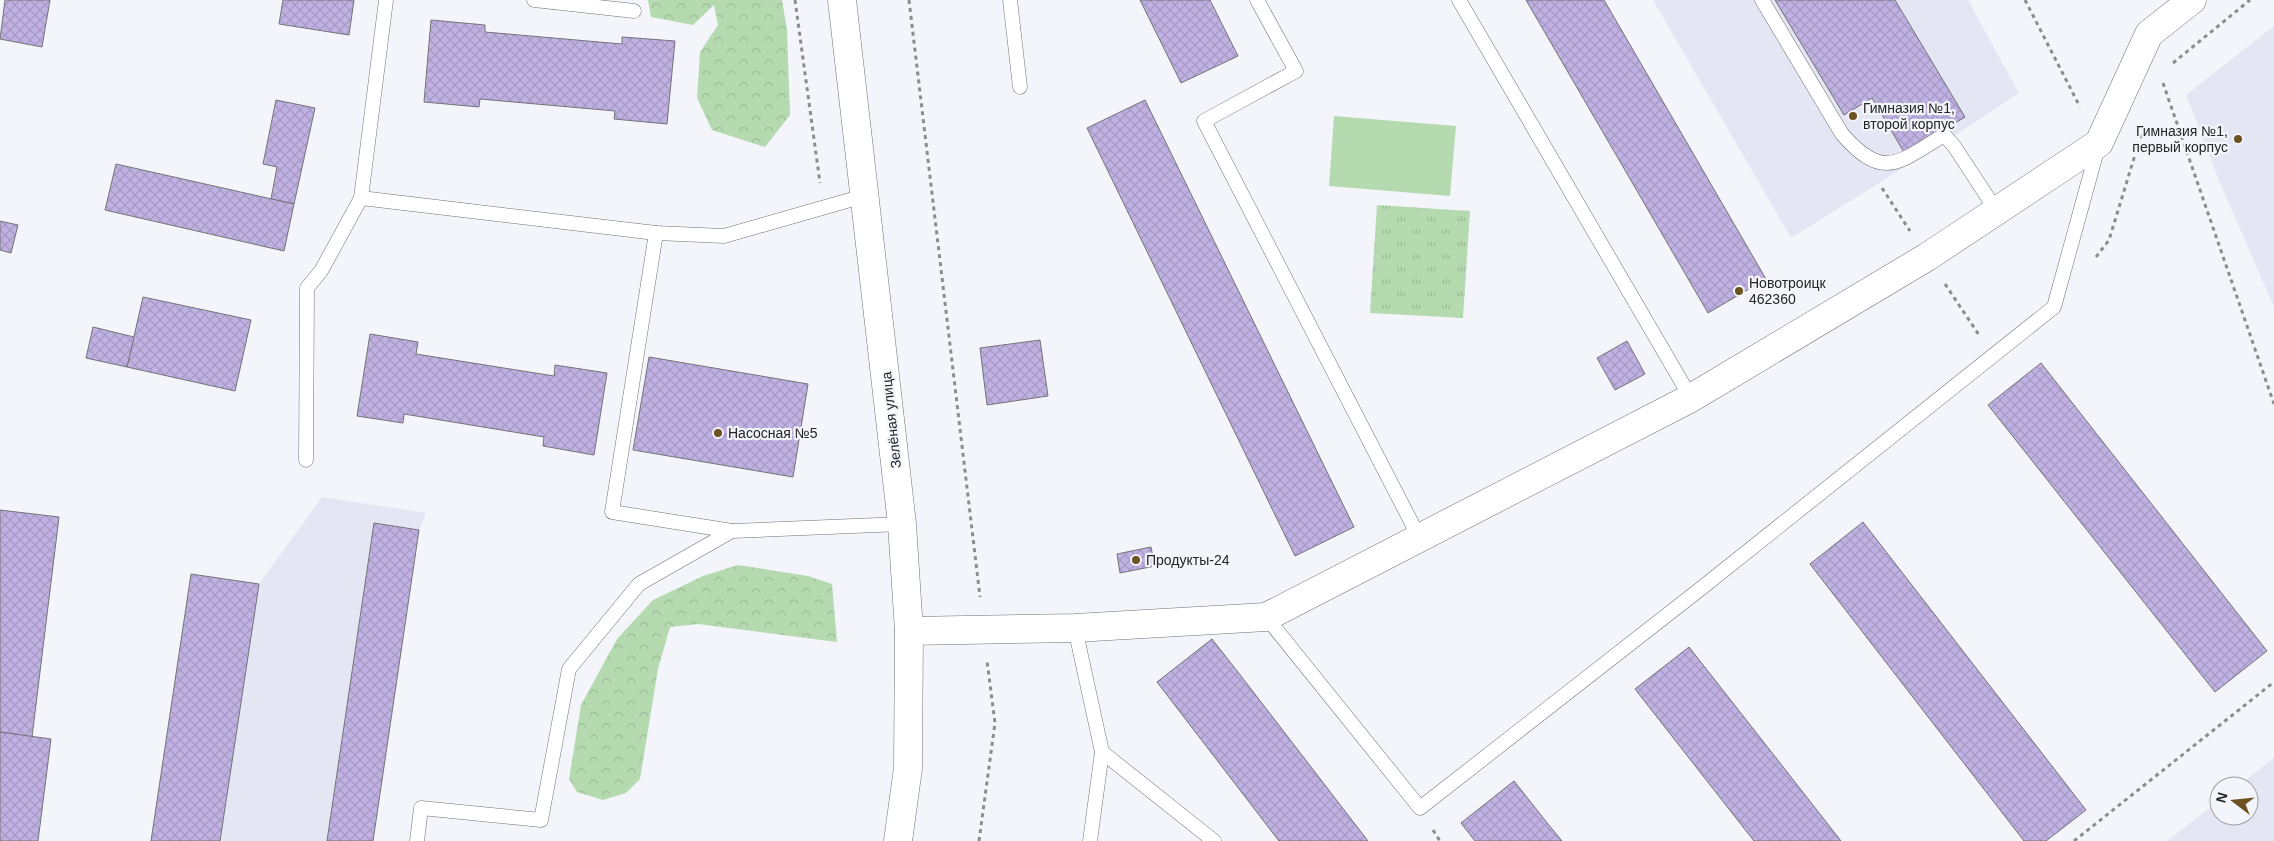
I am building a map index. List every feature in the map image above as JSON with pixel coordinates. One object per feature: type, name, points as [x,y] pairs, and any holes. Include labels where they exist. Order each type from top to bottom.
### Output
[{"type":"street","name":"Зелёная улица","points":[[842,0],[902,524],[909,632],[908,768],[898,841]]},
{"type":"street","points":[[909,632],[1075,628],[1266,617],[1691,398],[1927,257],[2099,143],[2150,34],[2192,0]]},
{"type":"lane","points":[[306,460],[307,288],[321,271],[361,198],[386,0]]},
{"type":"lane","points":[[534,0],[634,11]]},
{"type":"lane","points":[[1010,0],[1020,87]]},
{"type":"lane","points":[[1257,0],[1296,71],[1204,121],[1420,539]]},
{"type":"lane","points":[[1459,0],[1691,398]]},
{"type":"lane","points":[[1762,0],[1842,134],[1857,150],[1871,160],[1887,164],[1903,160],[1944,135],[1954,146],[1996,210]]},
{"type":"lane","points":[[1266,617],[1420,808],[1699,590],[2054,307],[2099,143]]},
{"type":"lane","points":[[361,198],[656,233],[724,236],[864,196]]},
{"type":"lane","points":[[656,233],[612,512],[732,531],[902,524]]},
{"type":"lane","points":[[417,841],[421,808],[541,820],[569,669],[639,584],[732,531]]},
{"type":"lane","points":[[1075,628],[1102,752],[1090,841]]},
{"type":"lane","points":[[1102,752],[1214,841]]},
{"type":"path","points":[[795,0],[823,208]]},
{"type":"path","points":[[910,0],[995,723],[979,841]]},
{"type":"path","points":[[2025,0],[2099,143]]},
{"type":"path","points":[[2167,67],[2250,0]]},
{"type":"path","points":[[2150,34],[2160,73],[2274,404]]},
{"type":"path","points":[[2091,263],[2109,240],[2143,130]]},
{"type":"path","points":[[2074,841],[2274,682]]},
{"type":"shaded area","name":"Гимназия №1, второй корпус","points":[[1653,0],[1968,0],[2019,93],[1950,139],[1791,238]]},
{"type":"shaded area","name":"Гимназия №1, первый корпус","points":[[2274,26],[2274,307],[2220,183],[2186,95]]},
{"type":"shaded area","points":[[322,497],[426,513],[419,530],[373,841],[220,841],[259,584]]},
{"type":"shaded area","points":[[2274,758],[2274,841],[2167,841],[2209,809],[2209,826],[2259,826],[2259,776],[2251,776]]},
{"type":"green space","points":[[648,0],[782,0],[787,29],[790,115],[765,147],[712,130],[697,98],[700,52],[718,25],[714,5],[693,25],[651,17]]},
{"type":"green space","points":[[1334,116],[1456,126],[1450,196],[1329,186]]},
{"type":"green space","points":[[1377,205],[1470,211],[1463,318],[1370,313]]},
{"type":"green space","points":[[738,565],[808,576],[832,584],[837,642],[698,624],[670,627],[658,669],[640,779],[626,793],[603,800],[577,792],[569,779],[581,705],[617,639],[653,600],[703,576]]},
{"type":"building","points":[[5,0],[50,0],[42,47],[0,39]]},
{"type":"building","points":[[283,0],[354,0],[349,35],[279,24]]},
{"type":"building","points":[[1140,0],[1210,0],[1238,56],[1181,83]]},
{"type":"building","points":[[1526,0],[1604,0],[1766,279],[1708,313]]},
{"type":"building","points":[[1775,0],[1895,0],[1965,117],[1905,154],[1872,98],[1844,115]]},
{"type":"building","points":[[431,20],[485,25],[485,32],[622,44],[622,37],[675,41],[667,124],[614,119],[615,111],[480,99],[479,107],[424,102]]},
{"type":"building","points":[[276,100],[315,108],[294,204],[271,199],[277,167],[263,164]]},
{"type":"building","points":[[1145,100],[1354,527],[1295,556],[1087,128]]},
{"type":"building","points":[[116,164],[294,204],[284,251],[105,210]]},
{"type":"building","points":[[0,221],[18,225],[11,253],[0,250]]},
{"type":"building","points":[[143,297],[251,320],[235,391],[127,367]]},
{"type":"building","points":[[93,327],[134,337],[127,367],[86,358]]},
{"type":"building","points":[[370,334],[418,342],[416,354],[554,376],[555,365],[607,373],[594,455],[543,446],[544,437],[404,414],[403,423],[357,416]]},
{"type":"building","points":[[1040,340],[1048,396],[987,405],[980,348]]},
{"type":"building","points":[[1627,341],[1645,374],[1615,390],[1597,358]]},
{"type":"building","name":"Насосная №5","points":[[649,357],[808,384],[793,477],[633,450]]},
{"type":"building","points":[[2041,363],[2267,651],[2215,692],[1988,405]]},
{"type":"building","points":[[0,510],[59,517],[32,737],[0,732]]},
{"type":"building","points":[[1863,522],[2086,810],[2046,841],[2024,841],[1810,564]]},
{"type":"building","points":[[374,523],[419,530],[373,841],[327,841]]},
{"type":"building","name":"Продукты-24","points":[[1151,547],[1155,566],[1120,573],[1117,554]]},
{"type":"building","points":[[191,574],[259,584],[220,841],[151,841]]},
{"type":"building","points":[[1212,639],[1368,841],[1279,841],[1157,682]]},
{"type":"building","points":[[1689,647],[1841,841],[1754,841],[1635,689]]},
{"type":"building","points":[[0,732],[51,739],[38,841],[0,841]]},
{"type":"building","points":[[1514,781],[1562,841],[1475,841],[1461,823]]},
{"type":"place","name":"Гимназия №1, второй корпус","points":[[1853,116]]},
{"type":"place","name":"Гимназия №1, первый корпус","points":[[2238,139]]},
{"type":"place","name":"Новотроицк 462360","points":[[1739,291]]},
{"type":"place","name":"Насосная №5","points":[[718,433]]},
{"type":"place","name":"Продукты-24","points":[[1136,560]]}]
